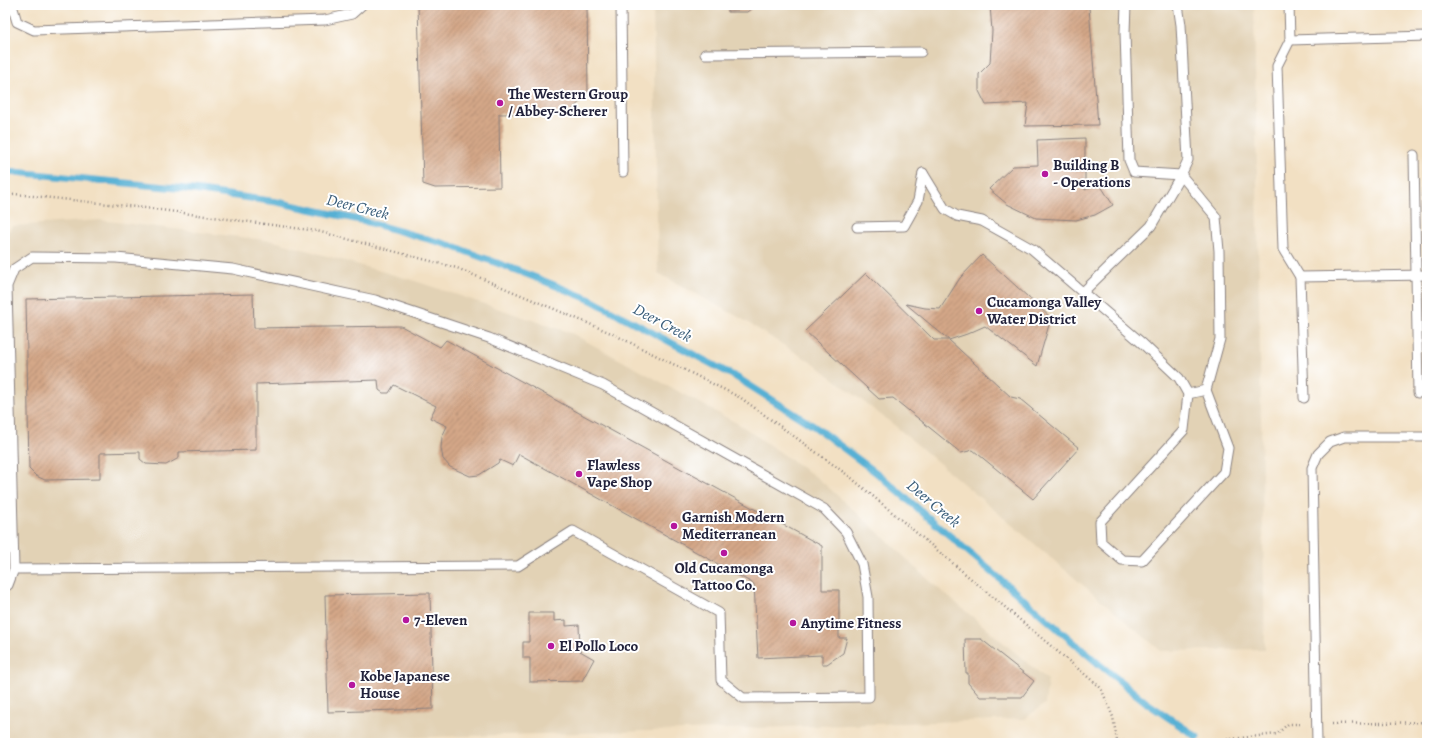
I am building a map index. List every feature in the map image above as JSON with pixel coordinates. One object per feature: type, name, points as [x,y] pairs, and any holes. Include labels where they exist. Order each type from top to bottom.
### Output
[{"type":"lane","points":[[12,5],[17,22],[34,30],[325,20],[352,14],[362,5]]},
{"type":"lane","points":[[621,5],[623,172]]},
{"type":"lane","points":[[857,227],[904,226],[918,201],[923,173],[945,209],[957,216],[982,221],[1032,249],[1143,344],[1179,378],[1188,394],[1184,430],[1100,522],[1101,542],[1122,560],[1142,561],[1224,472],[1228,448],[1206,390],[1220,339],[1219,251],[1216,218],[1181,176],[1134,172],[1129,160],[1125,32],[1126,5]]},
{"type":"lane","points":[[1083,292],[1151,226],[1181,176],[1188,160],[1181,25],[1178,5]]},
{"type":"lane","points":[[1289,5],[1290,40],[1277,66],[1283,249],[1300,277],[1304,398]]},
{"type":"lane","points":[[1290,40],[1427,36]]},
{"type":"lane","points":[[704,54],[921,52]]},
{"type":"lane","points":[[1414,155],[1418,392]]},
{"type":"lane","points":[[5,587],[8,585],[14,569],[7,286],[14,269],[32,257],[116,258],[233,269],[375,300],[489,338],[604,385],[824,509],[846,532],[862,564],[868,597],[869,697],[743,698],[721,680],[719,613],[574,531],[518,566],[14,569]]},
{"type":"lane","points":[[1300,277],[1427,275]]},
{"type":"lane","points":[[1188,394],[1206,390]]},
{"type":"lane","points":[[1317,743],[1312,468],[1318,454],[1330,442],[1344,437],[1427,437]]},
{"type":"path","points":[[1117,741],[1171,742],[1231,739],[1277,734],[1288,724],[1427,722]]},
{"type":"shaded area","name":"Cucamonga Valley Water District","points":[[653,5],[1254,5],[1265,649],[1161,651],[894,425],[817,366],[742,319],[658,273]]},
{"type":"shaded area","points":[[99,220],[274,241],[412,280],[571,333],[742,426],[819,479],[932,583],[1048,680],[1045,704],[1024,719],[213,743],[5,743],[5,236],[12,226]]},
{"type":"building","name":"The Western Group / Abbey-Scherer","points":[[418,5],[587,5],[588,93],[569,113],[499,114],[500,187],[435,188],[423,184]]},
{"type":"building","points":[[720,5],[756,5],[747,12],[728,12],[728,7],[720,7]]},
{"type":"building","points":[[990,5],[1072,5],[1072,8],[1089,7],[1098,125],[1025,126],[1028,103],[986,105],[979,91],[979,74],[990,63],[992,31]]},
{"type":"building","name":"Building B - Operations","points":[[1085,138],[1085,190],[1099,183],[1113,205],[1095,215],[1076,220],[1036,218],[1007,204],[989,189],[1013,166],[1038,165],[1037,140]]},
{"type":"building","name":"Cucamonga Valley Water District","points":[[982,255],[1051,318],[1037,366],[985,326],[949,340],[906,304],[940,309],[960,278]]},
{"type":"building","points":[[866,273],[934,340],[949,340],[1011,397],[1020,399],[1079,448],[1033,499],[973,450],[961,453],[893,398],[879,399],[805,331]]},
{"type":"building","points":[[253,294],[254,328],[401,326],[440,347],[446,340],[822,546],[822,590],[839,590],[839,638],[847,638],[843,653],[827,664],[822,664],[822,655],[758,658],[754,584],[519,454],[513,466],[500,460],[498,463],[479,475],[470,476],[450,467],[443,459],[441,448],[442,437],[447,426],[430,418],[436,406],[394,385],[389,393],[383,393],[379,390],[378,380],[256,384],[256,450],[179,452],[179,458],[166,465],[146,464],[140,459],[140,452],[100,453],[100,479],[45,480],[36,476],[29,469],[26,299]]},
{"type":"building","points":[[430,593],[433,709],[328,712],[325,595]]},
{"type":"building","name":"El Pollo Loco","points":[[529,613],[554,613],[554,621],[566,620],[566,626],[579,625],[580,651],[594,659],[582,681],[530,682],[530,658],[523,658],[523,642],[529,642]]},
{"type":"building","points":[[965,639],[981,639],[1034,681],[1022,697],[980,697],[968,683],[968,673],[966,673]]},
{"type":"waterway","name":"Deer Creek","points":[[5,171],[186,189],[277,202],[360,220],[449,245],[591,300],[736,377],[815,427],[878,474],[1100,665],[1147,703],[1197,737]]},
{"type":"place","name":"The Western Group / Abbey-Scherer","points":[[500,103]]},
{"type":"place","name":"Building B - Operations","points":[[1045,174]]},
{"type":"place","name":"Cucamonga Valley Water District","points":[[979,311]]},
{"type":"place","name":"Flawless Vape Shop","points":[[579,474]]},
{"type":"place","name":"Garnish Modern Mediterranean","points":[[674,526]]},
{"type":"place","name":"Old Cucamonga Tattoo Co.","points":[[724,553]]},
{"type":"place","name":"7-Eleven","points":[[406,620]]},
{"type":"place","name":"Anytime Fitness","points":[[793,623]]},
{"type":"place","name":"El Pollo Loco","points":[[551,646]]},
{"type":"place","name":"Kobe Japanese House","points":[[352,685]]}]
